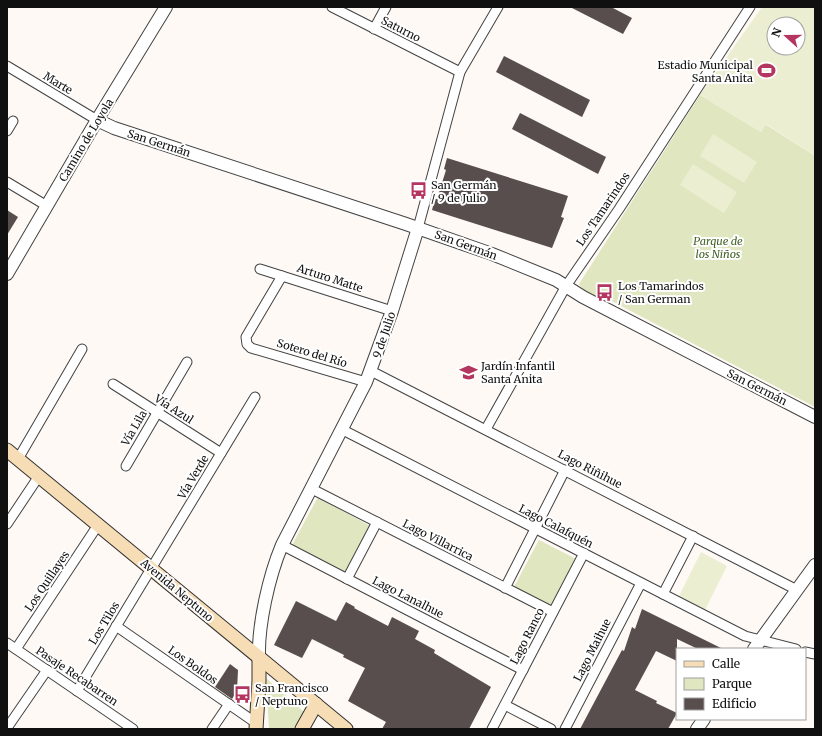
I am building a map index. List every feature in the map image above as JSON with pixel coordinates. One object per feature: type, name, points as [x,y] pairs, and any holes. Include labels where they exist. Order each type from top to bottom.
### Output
[{"type":"main road","name":"Avenida Neptuno","points":[[7,450],[346,729]]},
{"type":"main road","points":[[256,726],[259,658]]},
{"type":"main road","points":[[302,729],[316,704]]},
{"type":"street","name":"Camino de Loyola","points":[[7,274],[97,120],[166,7]]},
{"type":"street","name":"Saturno","points":[[332,7],[460,72]]},
{"type":"street","points":[[374,29],[386,7]]},
{"type":"street","name":"9 de Julio","points":[[259,658],[260,629],[276,559],[343,430],[371,371],[392,311],[418,228],[460,72],[498,7]]},
{"type":"street","name":"Los Tamarindos","points":[[486,429],[566,286],[750,7]]},
{"type":"street","name":"Marte","points":[[7,66],[97,120]]},
{"type":"street","name":"San Germán","points":[[97,120],[114,128],[418,228],[492,254],[556,280],[583,297],[815,417]]},
{"type":"street","points":[[7,131],[13,121]]},
{"type":"street","points":[[7,182],[47,206]]},
{"type":"street","name":"Arturo Matte","points":[[260,269],[392,311]]},
{"type":"street","name":"Sotero del Río","points":[[282,276],[246,337],[247,344],[251,348],[366,382]]},
{"type":"street","points":[[18,459],[82,349]]},
{"type":"street","name":"Vía Lila","points":[[126,466],[187,362]]},
{"type":"street","name":"Lago Riñihue","points":[[371,371],[797,590]]},
{"type":"street","name":"Vía Azul","points":[[113,384],[221,454]]},
{"type":"street","name":"Vía Verde","points":[[151,569],[255,397]]},
{"type":"street","name":"Lago Calafquén","points":[[343,430],[745,636],[757,645],[786,648]]},
{"type":"street","points":[[505,588],[565,470]]},
{"type":"street","points":[[7,524],[39,476]]},
{"type":"street","name":"Lago Villarrica","points":[[312,488],[553,612]]},
{"type":"street","points":[[347,579],[376,522]]},
{"type":"street","name":"Los Quillayes","points":[[16,649],[98,525]]},
{"type":"street","points":[[663,594],[693,536]]},
{"type":"street","name":"Lago Lanalhue","points":[[282,545],[523,670]]},
{"type":"street","name":"Lago Ranco","points":[[492,729],[584,553]]},
{"type":"street","points":[[757,645],[815,565]]},
{"type":"street","name":"Los Tilos","points":[[77,691],[151,569]]},
{"type":"street","name":"Lago Maihue","points":[[565,729],[641,583]]},
{"type":"street","name":"Los Boldos","points":[[116,626],[229,704],[256,726]]},
{"type":"street","name":"Pasaje Recabarren","points":[[7,643],[133,729]]},
{"type":"street","points":[[7,728],[47,670]]},
{"type":"street","points":[[212,729],[229,704]]},
{"type":"street","points":[[505,704],[551,729]]},
{"type":"green space","name":"Estadio Municipal Santa Anita","points":[[762,7],[815,7],[815,156],[766,124],[761,132],[700,95]]},
{"type":"green space","name":"Parque de los Niños","points":[[700,95],[761,132],[765,124],[815,156],[815,407],[606,298],[591,294],[584,290],[579,284]]},
{"type":"green space","points":[[713,134],[757,162],[744,183],[700,156]]},
{"type":"green space","points":[[693,164],[737,192],[724,213],[680,185]]},
{"type":"green space","points":[[318,497],[370,526],[345,575],[291,547]]},
{"type":"green space","points":[[539,540],[576,559],[551,606],[514,587]]},
{"type":"green space","points":[[701,552],[727,566],[705,610],[679,596]]},
{"type":"green space","points":[[266,678],[304,712],[294,729],[269,729]]},
{"type":"building","points":[[570,7],[611,7],[632,18],[623,34]]},
{"type":"building","points":[[504,56],[590,100],[582,117],[496,72]]},
{"type":"building","points":[[520,113],[606,157],[598,174],[512,129]]},
{"type":"building","points":[[447,158],[568,196],[561,217],[564,218],[552,248],[432,210],[446,170],[444,169]]},
{"type":"building","points":[[7,210],[18,217],[7,235]]},
{"type":"building","points":[[296,601],[336,621],[346,602],[355,607],[354,608],[388,626],[392,617],[419,631],[415,639],[435,650],[434,653],[491,687],[469,729],[382,729],[386,722],[348,701],[365,668],[343,657],[344,655],[312,639],[302,658],[274,645]]},
{"type":"building","points":[[642,609],[721,648],[696,648],[677,639],[676,661],[656,651],[635,690],[657,701],[656,703],[676,713],[668,729],[580,729],[622,650],[624,651],[632,627],[635,629]]},
{"type":"building","points":[[230,664],[238,670],[237,691],[232,699],[215,687]]},
{"type":"place","name":"Estadio Municipal Santa Anita","points":[[766,71]]},
{"type":"place","name":"San Germán / 9 de Julio","points":[[418,191]]},
{"type":"place","name":"Los Tamarindos / San German","points":[[605,292]]},
{"type":"place","name":"Jardín Infantil Santa Anita","points":[[468,372]]},
{"type":"place","name":"San Francisco / Neptuno","points":[[242,694]]}]
